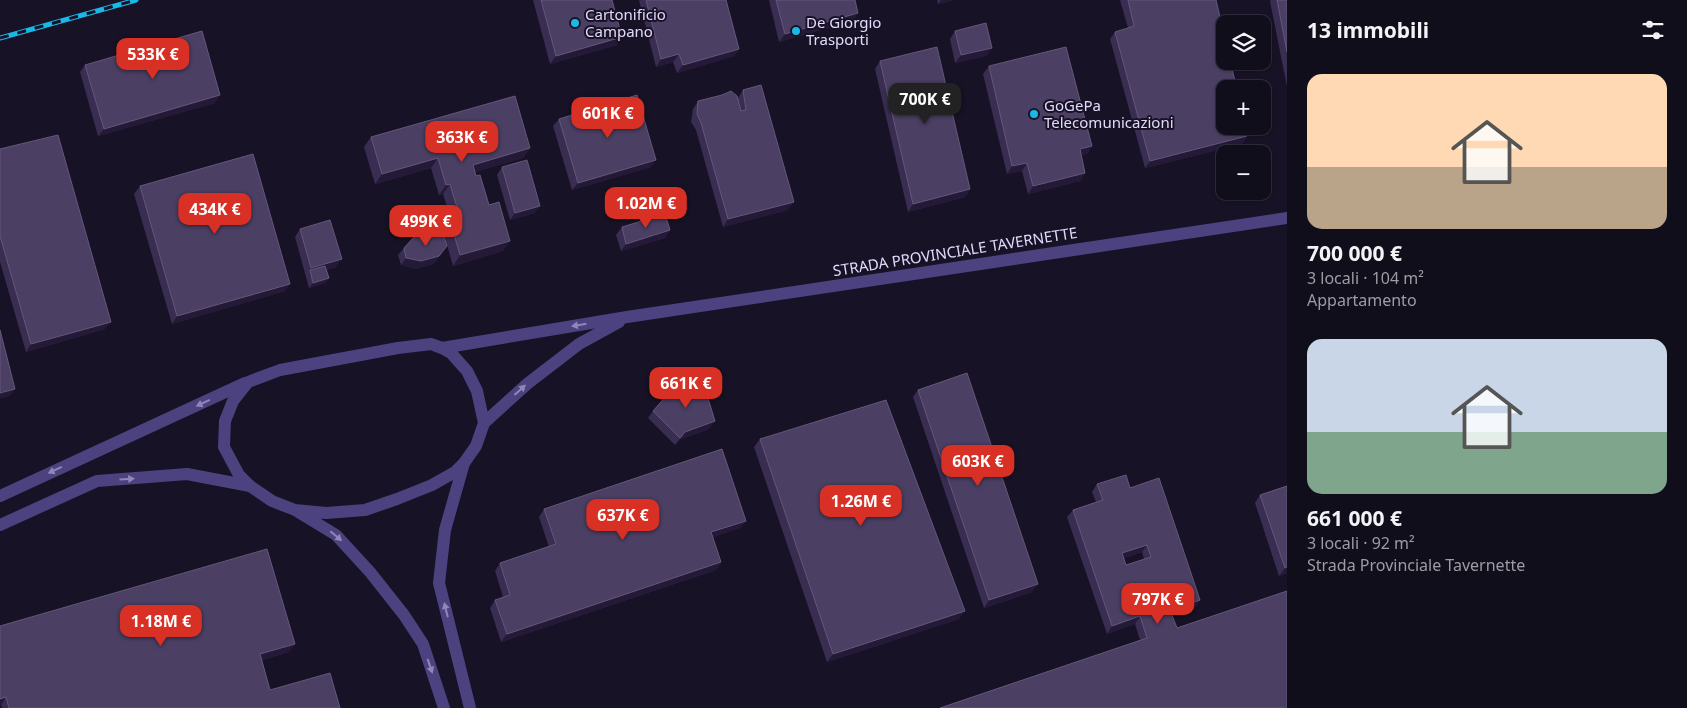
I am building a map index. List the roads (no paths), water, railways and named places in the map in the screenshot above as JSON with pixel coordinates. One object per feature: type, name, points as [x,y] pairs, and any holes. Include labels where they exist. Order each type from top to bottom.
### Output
[{"type":"street","name":"STRADA PROVINCIALE TAVERNETTE","points":[[248,382],[280,370],[398,348],[431,344],[442,348],[627,317],[1287,218]]},
{"type":"street","name":"STRADA PROVINCIALE TAVERNETTE","points":[[484,423],[527,384],[579,344],[627,317]]},
{"type":"street","points":[[295,510],[326,513],[365,510],[432,485],[455,472],[464,463],[476,446],[484,423],[478,396],[467,371],[450,353],[442,348]]},
{"type":"street","points":[[248,382],[233,401],[225,422],[224,447],[239,475],[250,486],[272,501],[295,510],[336,535],[370,572],[404,615],[423,644],[444,708]]},
{"type":"street","points":[[0,496],[248,382]]},
{"type":"street","points":[[464,463],[445,530],[439,583],[470,708]]},
{"type":"street","points":[[0,525],[97,481],[187,474],[250,486]]},
{"type":"railway","points":[[0,38],[136,0]]},
{"type":"place","name":"Cartonificio Campano","points":[[575,23]]},
{"type":"place","name":"De Giorgio Trasporti","points":[[796,31]]},
{"type":"place","name":"GoGePa Telecomunicazioni","points":[[1034,114]]}]
